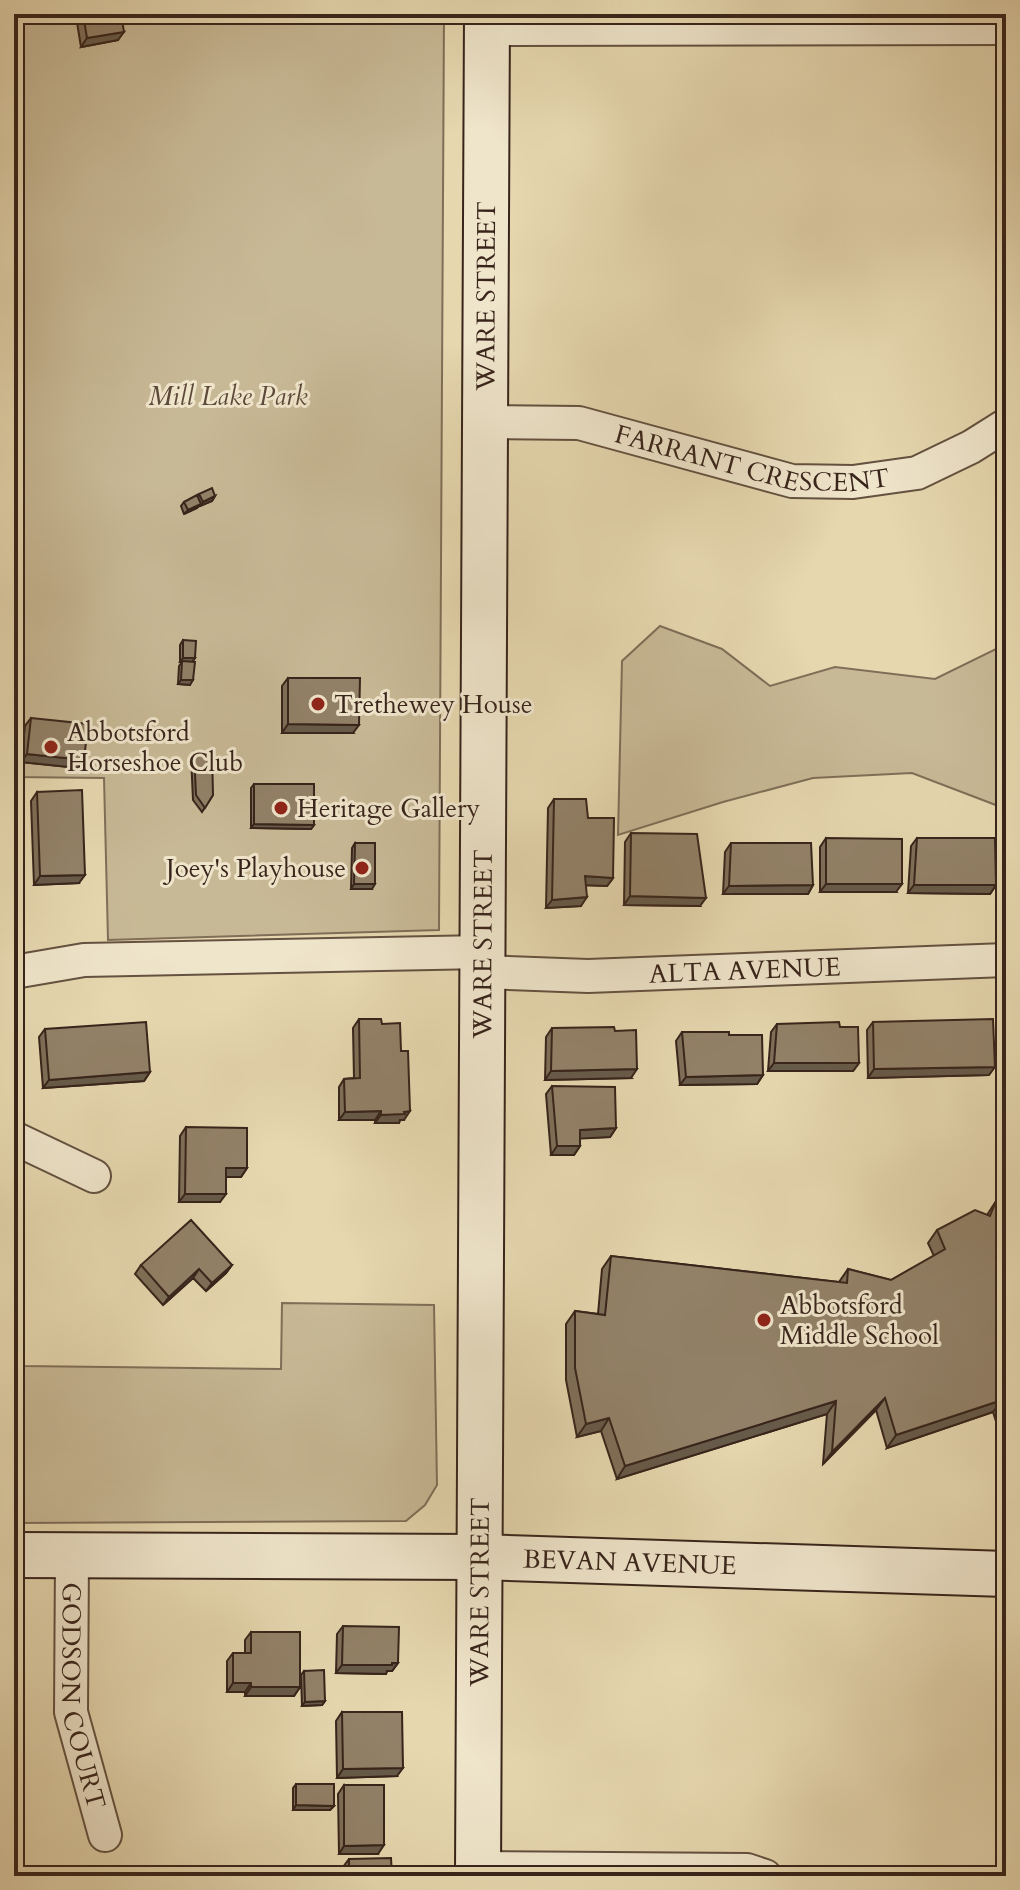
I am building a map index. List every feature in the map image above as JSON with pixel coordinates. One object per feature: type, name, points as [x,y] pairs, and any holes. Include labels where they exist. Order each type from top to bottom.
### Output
[{"type":"main road","name":"WARE STREET","points":[[478,1872],[487,22]]},
{"type":"main road","name":"BEVAN AVENUE","points":[[14,1555],[479,1557],[1006,1574]]},
{"type":"street","points":[[487,22],[1006,28]]},
{"type":"street","name":"FARRANT CRESCENT","points":[[485,422],[579,423],[792,481],[838,482],[917,473],[971,447],[1006,425]]},
{"type":"street","name":"ALTA AVENUE","points":[[14,972],[84,960],[483,962],[588,976],[1006,960]]},
{"type":"street","points":[[14,1138],[94,1176]]},
{"type":"street","name":"GODSON COURT","points":[[72,1555],[71,1712],[105,1835]]},
{"type":"street","points":[[478,1872],[747,1870],[765,1876]]},
{"type":"green space","name":"Mill Lake Park","points":[[14,14],[444,14],[439,930],[108,940],[104,778],[14,777]]},
{"type":"green space","points":[[660,626],[722,649],[770,686],[835,667],[935,679],[1006,644],[1006,803],[1001,807],[912,773],[813,778],[618,835],[622,661]]},
{"type":"green space","points":[[282,1303],[434,1305],[437,1485],[425,1505],[406,1521],[14,1523],[14,1364],[281,1369]]},
{"type":"building","points":[[83,14],[121,14],[124,32],[87,38]]},
{"type":"building","points":[[212,488],[215,496],[203,502],[199,494]]},
{"type":"building","points":[[197,495],[201,504],[188,510],[184,502]]},
{"type":"building","points":[[183,640],[196,641],[195,658],[183,658]]},
{"type":"building","points":[[182,661],[195,662],[193,680],[181,680]]},
{"type":"building","name":"Trethewey House","points":[[288,678],[360,678],[359,725],[288,724]]},
{"type":"building","name":"Abbotsford Horseshoe Club","points":[[31,718],[88,724],[84,760],[27,754]]},
{"type":"building","points":[[194,752],[212,752],[213,795],[205,808],[196,795]]},
{"type":"building","name":"Heritage Gallery","points":[[254,784],[314,784],[314,825],[254,824]]},
{"type":"building","points":[[82,790],[85,875],[40,876],[37,792]]},
{"type":"building","points":[[554,799],[586,799],[588,818],[614,818],[613,878],[585,876],[587,897],[552,900]]},
{"type":"building","points":[[631,833],[697,834],[706,898],[630,896]]},
{"type":"building","points":[[826,838],[902,839],[902,884],[826,884]]},
{"type":"building","points":[[917,838],[995,838],[996,885],[914,885]]},
{"type":"building","name":"Joey's Playhouse","points":[[355,843],[375,843],[375,884],[354,884]]},
{"type":"building","points":[[731,843],[811,843],[813,885],[729,886]]},
{"type":"building","points":[[359,1019],[381,1019],[382,1024],[400,1023],[401,1051],[408,1051],[410,1111],[405,1114],[345,1112],[344,1079],[360,1078]]},
{"type":"building","points":[[993,1019],[995,1067],[874,1069],[873,1022]]},
{"type":"building","points":[[146,1022],[150,1072],[49,1080],[45,1029]]},
{"type":"building","points":[[839,1022],[840,1027],[858,1027],[859,1063],[774,1063],[777,1024]]},
{"type":"building","points":[[614,1027],[615,1031],[636,1030],[637,1069],[551,1071],[552,1028]]},
{"type":"building","points":[[682,1032],[762,1035],[763,1075],[686,1077]]},
{"type":"building","points":[[552,1086],[615,1087],[616,1128],[580,1130],[580,1146],[557,1146]]},
{"type":"building","points":[[186,1127],[247,1128],[247,1168],[226,1168],[226,1194],[185,1194]]},
{"type":"building","points":[[996,1201],[1006,1202],[1006,1413],[1002,1400],[896,1435],[885,1398],[832,1452],[836,1401],[625,1466],[609,1418],[586,1424],[575,1368],[575,1311],[605,1315],[611,1256],[847,1283],[848,1269],[891,1280],[945,1249],[937,1230],[975,1210],[990,1216]]},
{"type":"building","points":[[191,1220],[232,1265],[212,1283],[199,1269],[169,1297],[141,1265]]},
{"type":"building","points":[[343,1626],[399,1627],[398,1663],[342,1665]]},
{"type":"building","points":[[251,1632],[300,1632],[300,1687],[251,1687],[251,1683],[233,1683],[233,1653],[251,1653]]},
{"type":"building","points":[[324,1670],[325,1701],[305,1702],[304,1671]]},
{"type":"building","points":[[342,1712],[402,1712],[403,1768],[343,1769]]},
{"type":"building","points":[[296,1784],[334,1784],[334,1806],[296,1805]]},
{"type":"building","points":[[344,1785],[384,1785],[384,1845],[344,1846]]},
{"type":"building","points":[[14,1805],[17,1805],[17,1842],[14,1842]]},
{"type":"building","points":[[391,1858],[392,1876],[349,1876],[349,1859]]},
{"type":"place","name":"Trethewey House","points":[[318,704]]},
{"type":"place","name":"Abbotsford Horseshoe Club","points":[[51,747]]},
{"type":"place","name":"Heritage Gallery","points":[[281,808]]},
{"type":"place","name":"Joey's Playhouse","points":[[362,868]]},
{"type":"place","name":"Abbotsford Middle School","points":[[764,1320]]}]
